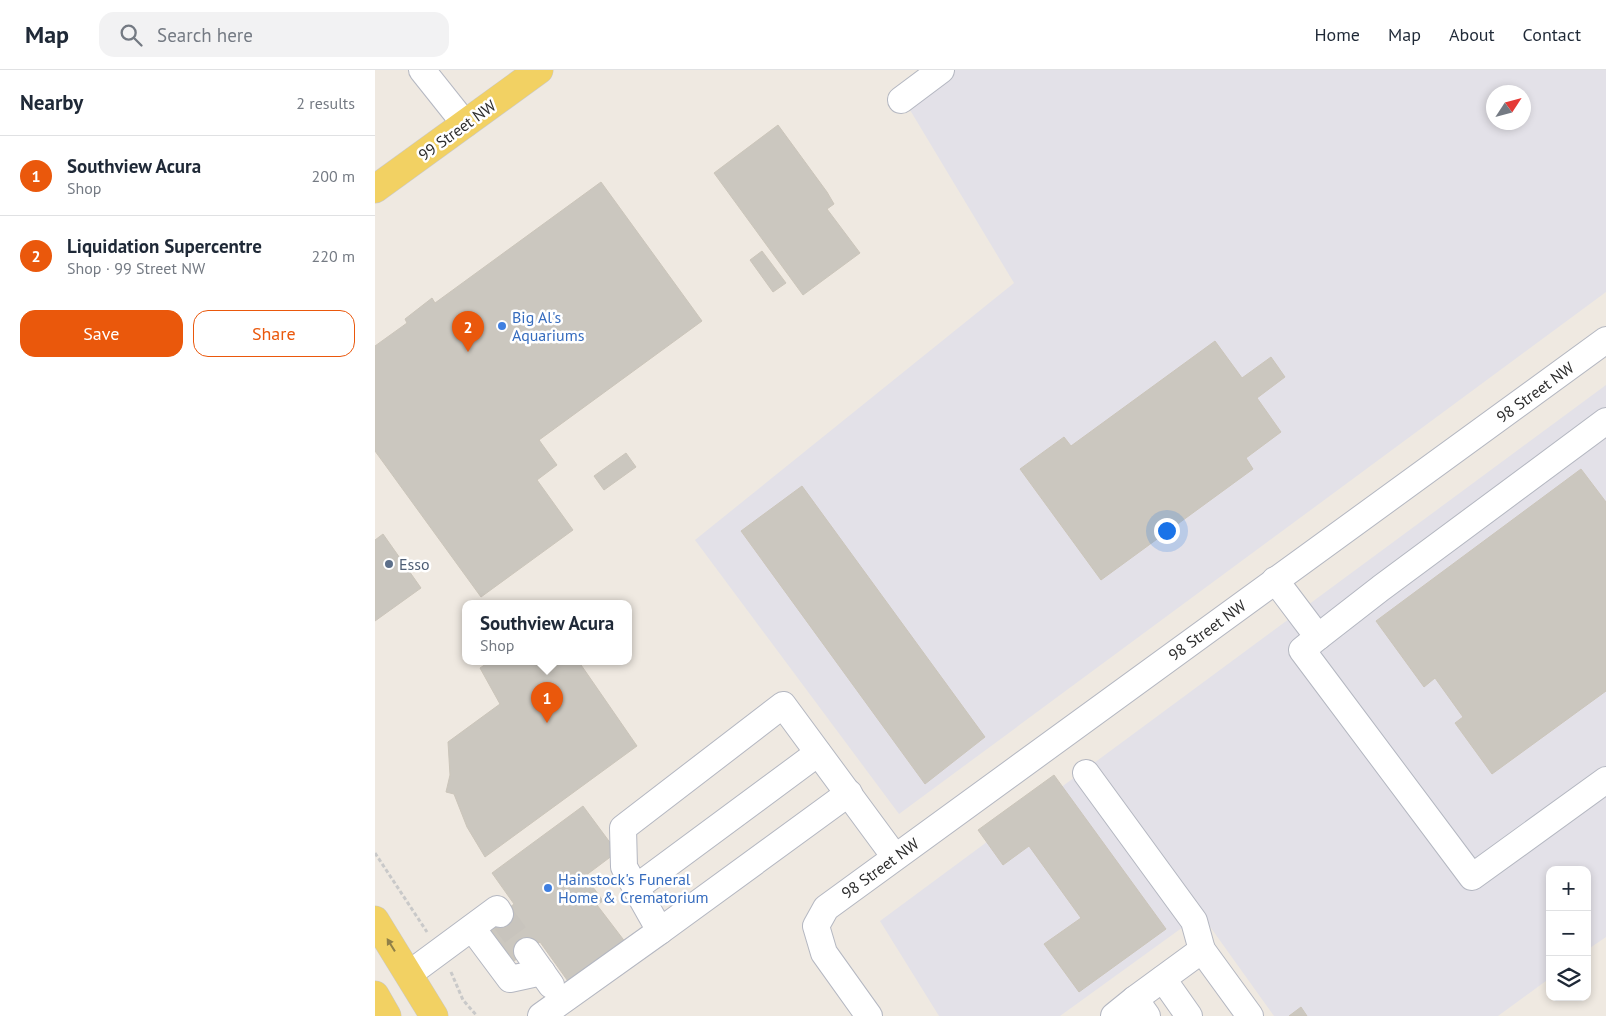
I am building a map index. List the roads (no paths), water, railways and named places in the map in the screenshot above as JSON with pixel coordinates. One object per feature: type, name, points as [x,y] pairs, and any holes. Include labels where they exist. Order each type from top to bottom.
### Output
[{"type":"main road","name":"99 Street NW","points":[[375,189],[539,70]]},
{"type":"main road","points":[[375,920],[434,1016]]},
{"type":"main road","points":[[375,995],[387,1016]]},
{"type":"street","points":[[422,70],[465,124]]},
{"type":"street","points":[[901,100],[941,70]]},
{"type":"street","name":"98 Street NW","points":[[869,1016],[823,953],[815,926],[826,908],[1606,341]]},
{"type":"street","points":[[1601,792],[1472,877],[1302,650],[1389,582],[1606,421]]},
{"type":"street","points":[[1275,580],[1319,637]]},
{"type":"street","points":[[660,930],[624,867],[623,828],[783,705],[895,857]]},
{"type":"street","points":[[637,887],[818,753]]},
{"type":"street","points":[[1086,773],[1193,921],[1202,950],[1250,1016]]},
{"type":"street","points":[[541,1016],[563,1002],[849,793]]},
{"type":"street","points":[[409,974],[497,910],[500,914]]},
{"type":"street","points":[[472,928],[510,979],[542,972]]},
{"type":"street","points":[[1114,1016],[1141,1008],[1163,979],[1202,950]]},
{"type":"street","points":[[527,951],[563,1002]]},
{"type":"street","points":[[1163,979],[1189,1016]]},
{"type":"tunnel","points":[[500,914],[527,951]]},
{"type":"place","name":"Big Al's Aquariums","points":[[502,326]]},
{"type":"place","name":"Liquidation Supercentre","points":[[468,352]]},
{"type":"place","name":"Esso","points":[[389,564]]},
{"type":"place","name":"Southview Acura","points":[[547,723]]},
{"type":"place","name":"Hainstock's Funeral Home & Crematorium","points":[[548,888]]}]
